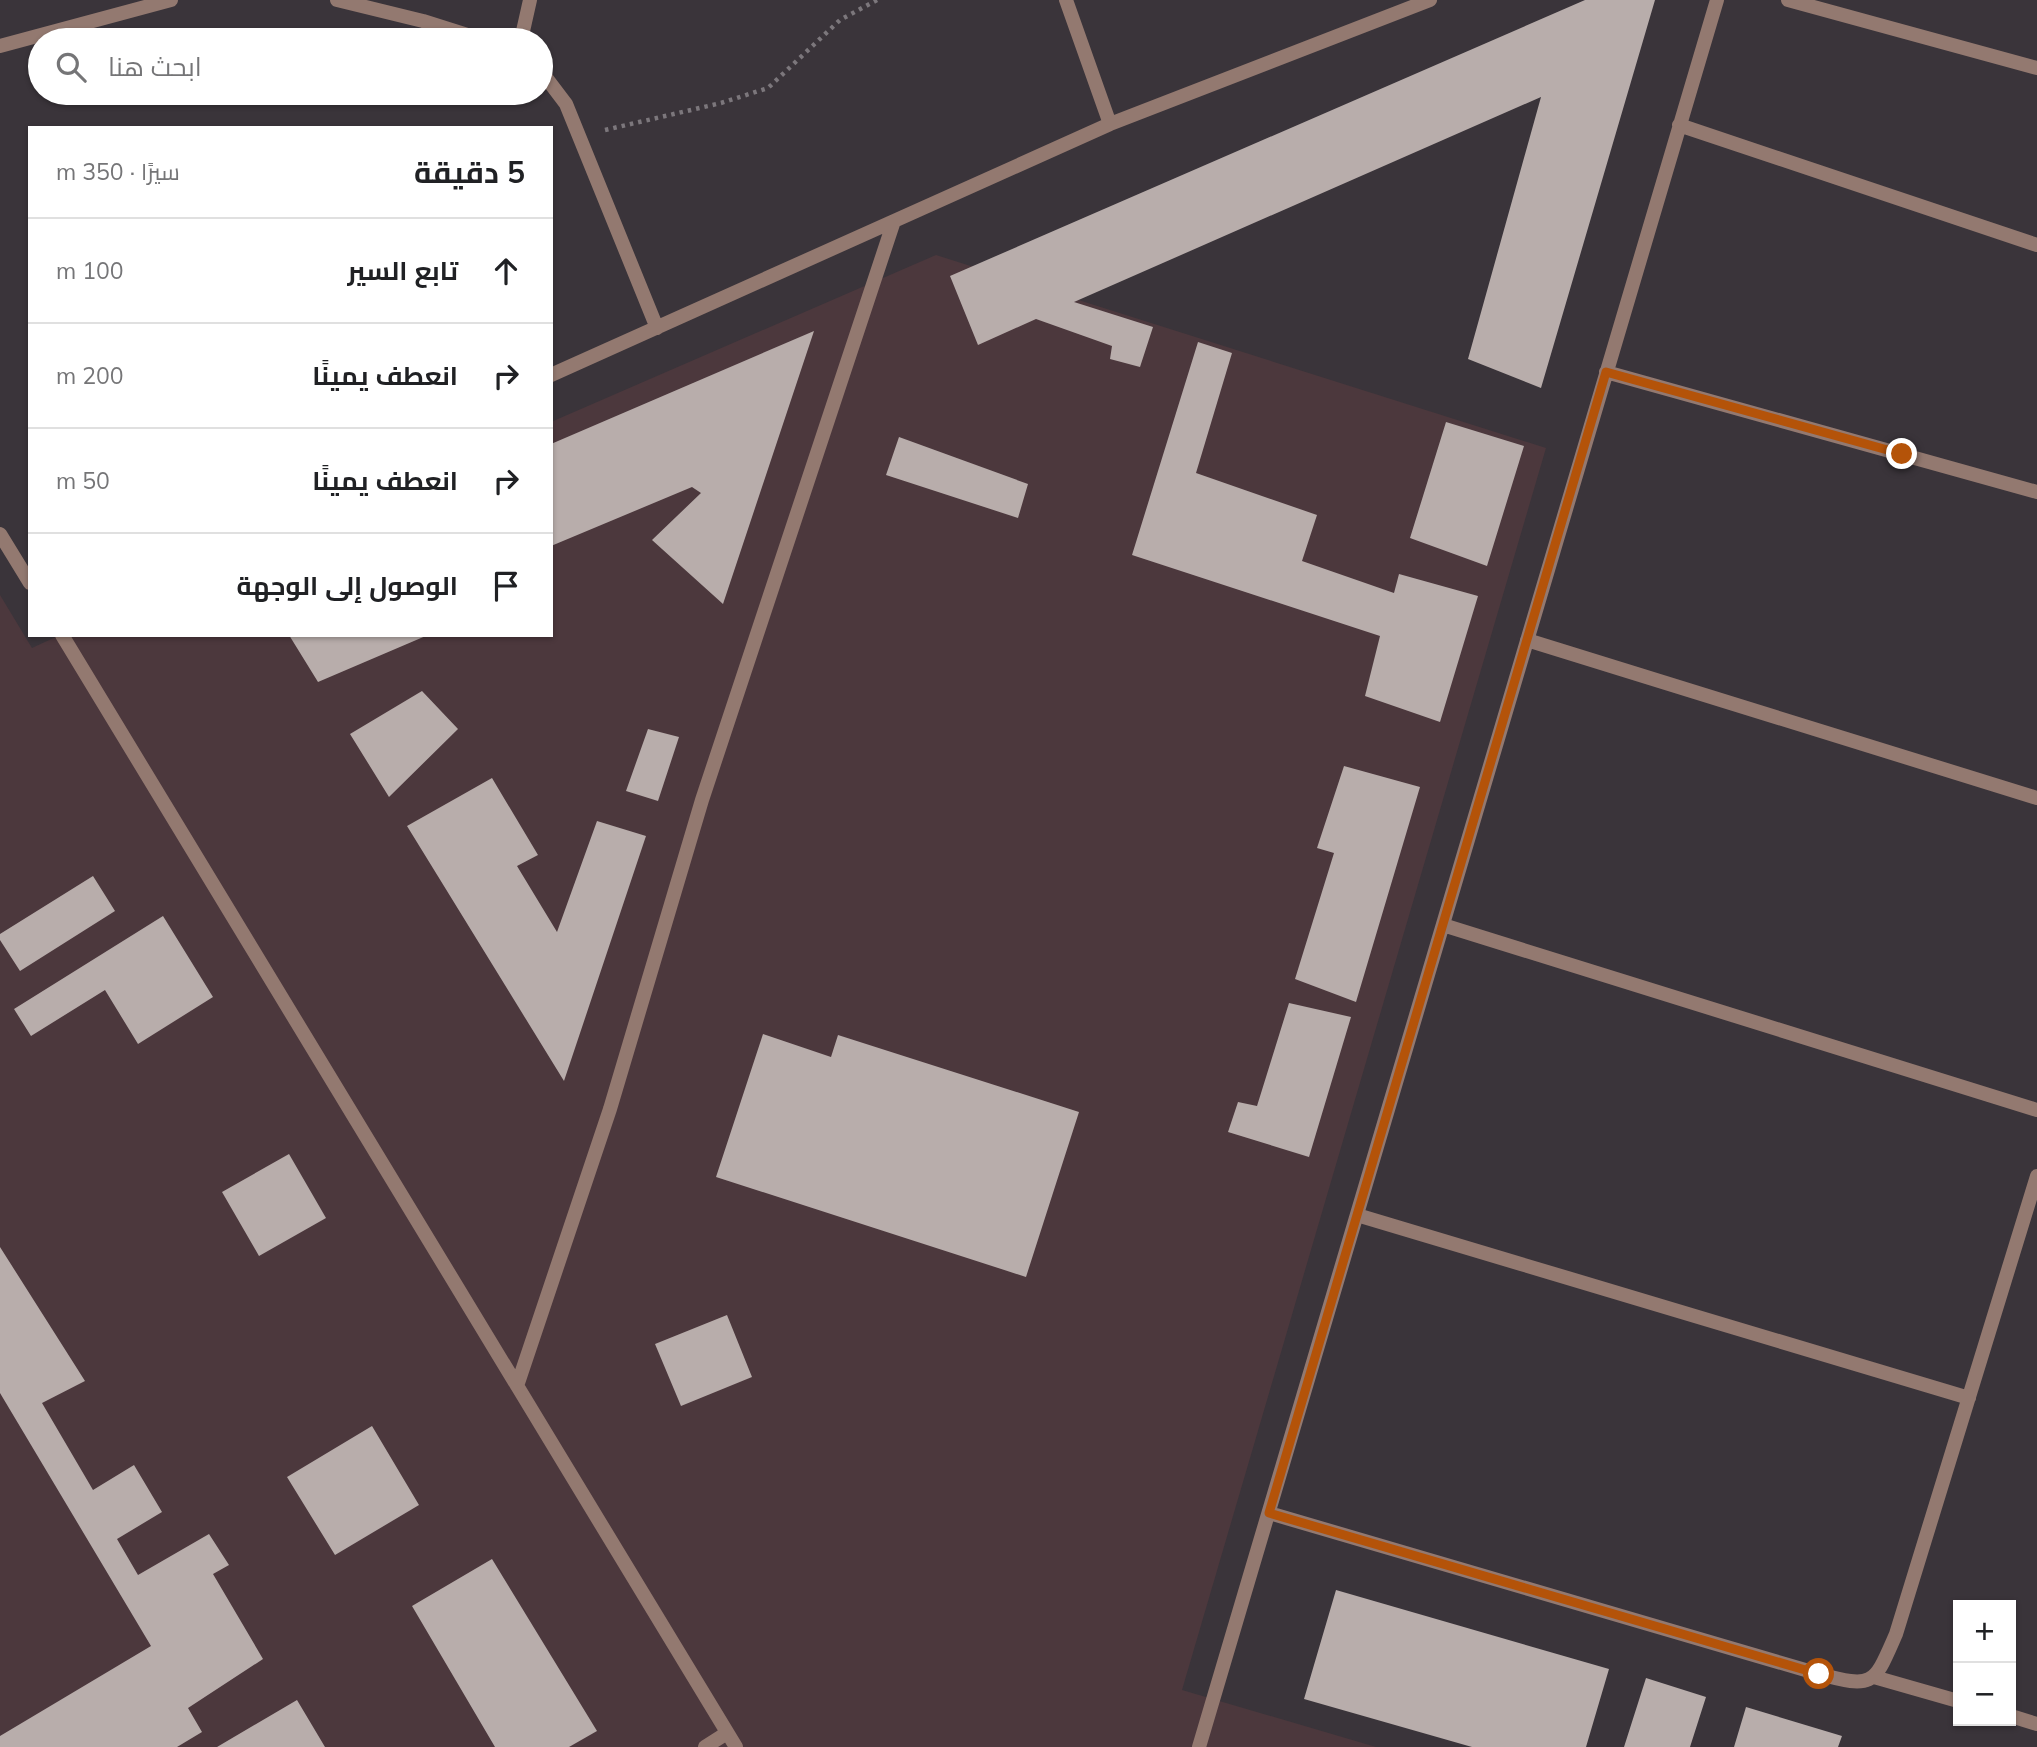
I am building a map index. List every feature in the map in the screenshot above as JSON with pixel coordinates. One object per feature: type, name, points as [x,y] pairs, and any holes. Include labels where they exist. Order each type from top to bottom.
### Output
[{"type":"street","points":[[67,28],[171,0]]},
{"type":"street","points":[[337,0],[445,28]]},
{"type":"street","points":[[524,28],[530,0]]},
{"type":"street","points":[[1066,0],[1110,124]]},
{"type":"street","points":[[553,374],[1110,124],[1430,0]]},
{"type":"street","points":[[1199,1747],[1717,0]]},
{"type":"street","points":[[1788,0],[2037,68]]},
{"type":"street","points":[[0,46],[28,38]]},
{"type":"street","points":[[553,87],[566,104],[580,136],[656,328]]},
{"type":"street","points":[[1679,125],[2037,245]]},
{"type":"street","points":[[517,1386],[610,1109],[706,787],[894,221]]},
{"type":"street","points":[[1606,372],[2037,492]]},
{"type":"street","points":[[0,534],[28,580]]},
{"type":"street","points":[[63,637],[736,1747]]},
{"type":"street","points":[[1527,640],[2037,797]]},
{"type":"street","points":[[1443,925],[2037,1110]]},
{"type":"street","points":[[1269,1513],[1829,1677],[1851,1682],[1874,1677],[1880,1672],[1896,1634],[2037,1176]]},
{"type":"street","points":[[1357,1215],[1969,1398]]},
{"type":"street","points":[[1874,1677],[1953,1700]]},
{"type":"street","points":[[2016,1718],[2037,1724]]},
{"type":"street","points":[[705,1747],[727,1733]]},
{"type":"path","points":[[580,136],[721,103],[768,88],[840,20],[877,0]]},
{"type":"shaded area","points":[[936,255],[1546,448],[1182,1690],[1376,1747],[0,1747],[0,595],[32,648],[56,637],[553,637],[553,421]]},
{"type":"building","points":[[1585,0],[1655,0],[1541,388],[1468,359],[1541,97],[1074,302],[1153,327],[1140,367],[1110,359],[1112,346],[1036,319],[978,345],[950,276]]},
{"type":"building","points":[[814,331],[723,604],[652,540],[701,493],[692,487],[553,545],[553,443]]},
{"type":"building","points":[[1198,342],[1232,353],[1196,473],[1317,515],[1302,561],[1394,593],[1399,574],[1478,596],[1440,722],[1365,696],[1380,636],[1132,555]]},
{"type":"building","points":[[1446,422],[1524,446],[1487,566],[1410,538]]},
{"type":"building","points":[[899,437],[1028,484],[1018,518],[886,475]]},
{"type":"building","points":[[290,637],[423,637],[318,682]]},
{"type":"building","points":[[422,691],[458,729],[389,797],[350,734]]},
{"type":"building","points":[[648,729],[679,737],[658,801],[626,791]]},
{"type":"building","points":[[1344,766],[1420,787],[1356,1002],[1295,979],[1334,853],[1317,848]]},
{"type":"building","points":[[492,778],[538,855],[517,866],[557,932],[597,821],[646,836],[564,1081],[407,826]]},
{"type":"building","points":[[93,876],[115,911],[20,971],[0,940],[0,934]]},
{"type":"building","points":[[163,916],[213,997],[138,1044],[105,990],[31,1036],[14,1009]]},
{"type":"building","points":[[1289,1003],[1351,1017],[1309,1157],[1228,1132],[1238,1102],[1257,1106]]},
{"type":"building","points":[[763,1034],[831,1057],[838,1035],[1079,1112],[1026,1277],[716,1177]]},
{"type":"building","points":[[289,1154],[326,1218],[259,1256],[222,1192]]},
{"type":"building","points":[[0,1247],[85,1381],[42,1403],[93,1490],[134,1465],[162,1512],[117,1539],[138,1575],[209,1534],[229,1565],[213,1574],[263,1659],[188,1708],[202,1732],[177,1747],[0,1747],[0,1736],[151,1646],[0,1393]]},
{"type":"building","points":[[727,1315],[752,1377],[681,1406],[655,1344]]},
{"type":"building","points":[[372,1426],[419,1505],[335,1555],[287,1477]]},
{"type":"building","points":[[492,1559],[597,1731],[569,1747],[495,1747],[412,1606]]},
{"type":"building","points":[[1336,1590],[1609,1669],[1586,1747],[1472,1747],[1304,1699]]},
{"type":"building","points":[[1646,1678],[1706,1697],[1690,1747],[1624,1747]]},
{"type":"building","points":[[297,1700],[325,1747],[217,1747]]},
{"type":"building","points":[[1746,1707],[1842,1736],[1838,1747],[1734,1747]]},
{"type":"route","points":[[1819,1674],[1269,1513],[1606,372],[1902,454]]}]
